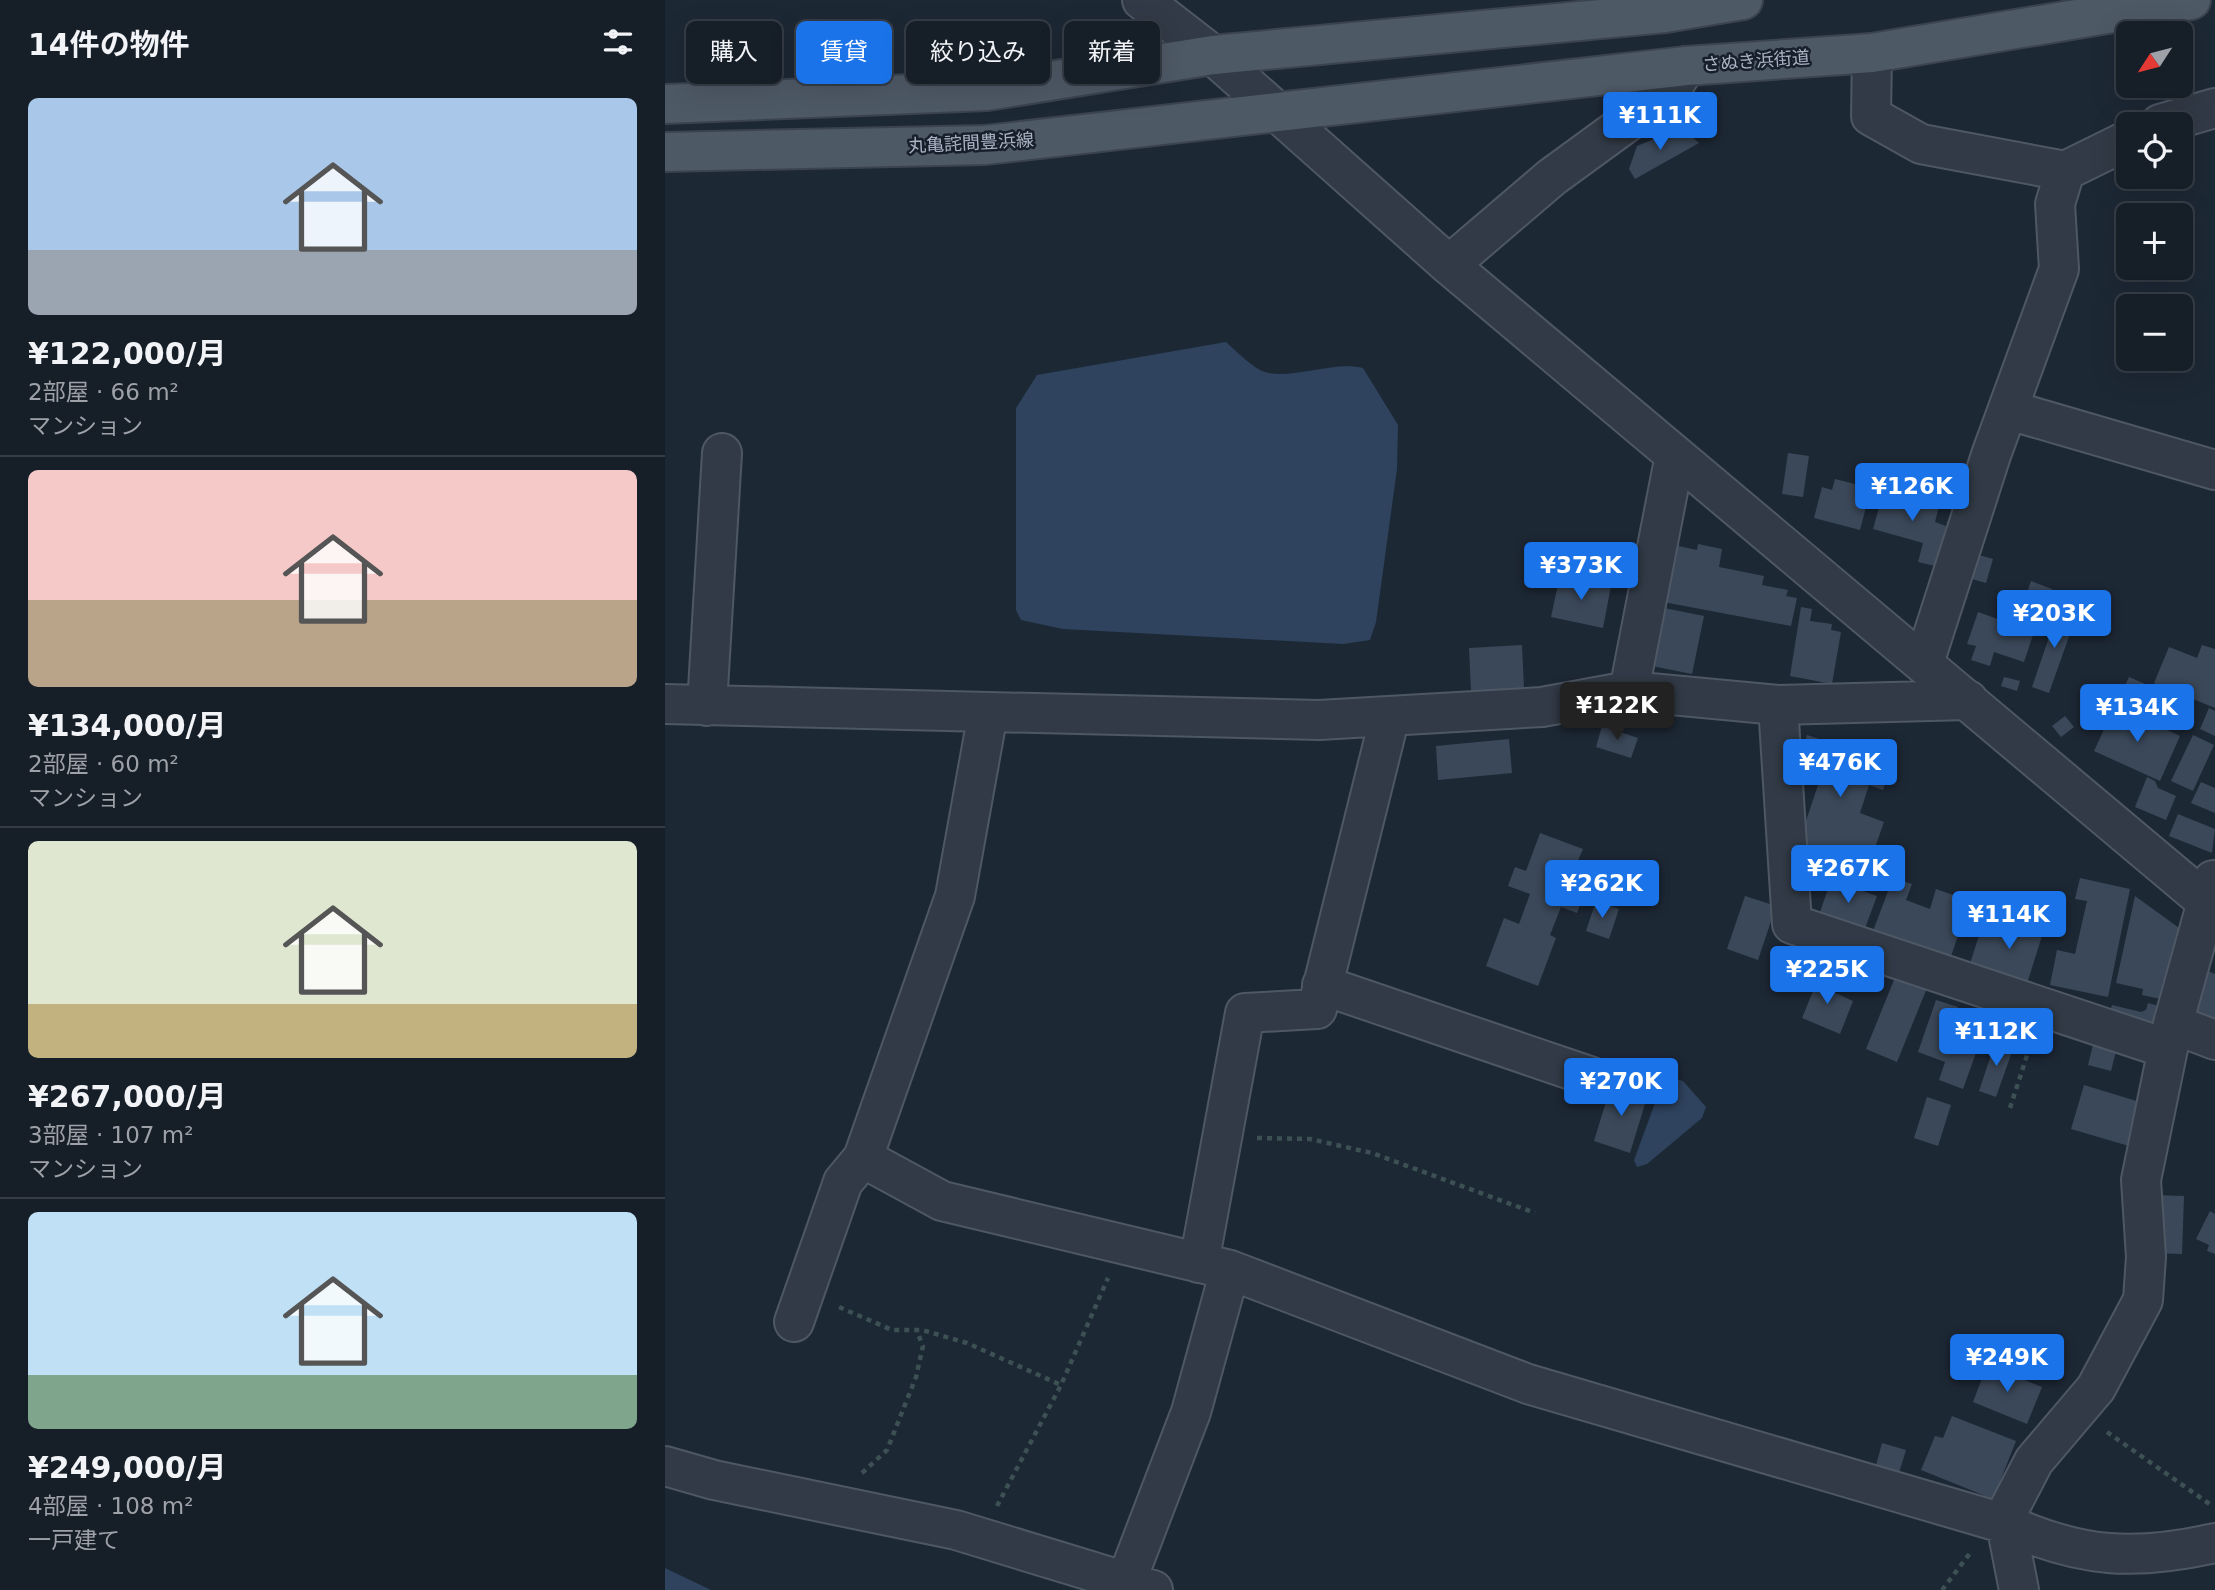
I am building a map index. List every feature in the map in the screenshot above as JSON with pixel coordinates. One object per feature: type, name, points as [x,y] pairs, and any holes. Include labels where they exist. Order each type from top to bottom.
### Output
[{"type":"main road","points":[[665,104],[988,91],[1213,55],[1665,13],[1743,0]]},
{"type":"main road","name":"さぬき浜街道","points":[[1276,114],[1686,66],[1872,53],[2191,0]]},
{"type":"main road","name":"丸亀詫間豊浜線","points":[[665,152],[985,145],[1276,114]]},
{"type":"street","points":[[1142,0],[1213,55],[1276,114],[1449,265],[1675,455],[1968,700],[2212,895],[2170,1036],[2141,1180],[2146,1257],[2143,1300],[2096,1388],[2034,1461],[2001,1523],[2019,1590]]},
{"type":"street","points":[[1872,53],[1871,116],[1921,144],[2065,170],[2116,146]]},
{"type":"street","points":[[1449,265],[1552,177],[1670,91],[1686,66]]},
{"type":"street","points":[[2193,114],[2215,108]]},
{"type":"street","points":[[1924,663],[2059,269],[2055,204],[2065,170]]},
{"type":"street","points":[[2009,410],[2215,470]]},
{"type":"street","points":[[707,706],[722,453]]},
{"type":"street","points":[[1629,691],[1675,455]]},
{"type":"street","points":[[665,704],[1318,720],[1542,707],[1629,691],[1778,705],[1968,700]]},
{"type":"street","points":[[1778,705],[1793,924],[2043,1007],[2170,1036],[2215,1040]]},
{"type":"street","points":[[799,1307],[843,1182],[863,1158],[955,896],[988,713]]},
{"type":"street","points":[[665,1465],[714,1480],[980,1538],[1140,1586],[1191,1412],[1215,1266],[1223,1137],[1245,1013],[1317,1009],[1390,716]]},
{"type":"street","points":[[1322,985],[1592,1077]]},
{"type":"street","points":[[863,1158],[942,1201],[1215,1266],[1528,1384],[2001,1523],[2047,1543],[2090,1552],[2167,1554],[2215,1543]]},
{"type":"path","points":[[2010,1108],[2043,1007]]},
{"type":"path","points":[[1223,1137],[1310,1139],[1373,1153],[1535,1213]]},
{"type":"path","points":[[980,1538],[1061,1385],[1123,1245]]},
{"type":"path","points":[[799,1307],[893,1330],[916,1329],[967,1343],[1061,1385]]},
{"type":"path","points":[[842,1507],[859,1477],[887,1450],[916,1377],[923,1346],[916,1329]]},
{"type":"path","points":[[2077,1411],[2215,1507]]},
{"type":"path","points":[[1942,1590],[2001,1523]]},
{"type":"water","points":[[1226,342],[1260,370],[1270,373],[1295,373],[1351,366],[1363,368],[1398,425],[1397,469],[1376,622],[1370,640],[1343,644],[1063,629],[1021,620],[1016,610],[1016,408],[1037,375]]},
{"type":"water","points":[[1671,1078],[1683,1081],[1706,1107],[1702,1118],[1647,1164],[1637,1167],[1634,1160],[1661,1087]]},
{"type":"water","points":[[665,1568],[667,1569],[711,1590],[665,1590]]},
{"type":"building","points":[[1671,132],[1689,134],[1699,143],[1635,179],[1629,169],[1637,146]]},
{"type":"building","points":[[1788,453],[1809,456],[1803,497],[1782,494]]},
{"type":"building","points":[[1835,479],[1871,488],[1860,530],[1814,518],[1822,487],[1832,490]]},
{"type":"building","points":[[1884,490],[1939,506],[1935,522],[1946,526],[1935,566],[1918,562],[1923,543],[1873,529]]},
{"type":"building","points":[[1669,544],[1697,550],[1698,544],[1722,549],[1719,567],[1764,576],[1762,585],[1788,590],[1786,596],[1797,598],[1791,626],[1658,601]]},
{"type":"building","points":[[1979,555],[1993,559],[1986,583],[1972,579]]},
{"type":"building","points":[[1560,575],[1611,586],[1603,628],[1551,617]]},
{"type":"building","points":[[2031,581],[2052,589],[2040,623],[2028,618],[2032,607],[2023,604]]},
{"type":"building","points":[[1801,607],[1812,609],[1810,621],[1832,624],[1831,630],[1841,632],[1832,684],[1790,676]]},
{"type":"building","points":[[1664,608],[1704,616],[1692,674],[1642,664]]},
{"type":"building","points":[[2059,608],[2077,614],[2049,693],[2032,687]]},
{"type":"building","points":[[1978,612],[2034,632],[2024,662],[1994,652],[1990,666],[1971,660],[1976,646],[1967,644]]},
{"type":"building","points":[[1522,645],[1524,688],[1471,691],[1469,648]]},
{"type":"building","points":[[2202,645],[2215,649],[2215,708],[2154,683],[2169,647],[2197,658]]},
{"type":"building","points":[[2004,677],[2020,681],[2017,691],[2001,686]]},
{"type":"building","points":[[2129,677],[2150,686],[2147,692],[2141,689],[2139,694],[2124,688]]},
{"type":"building","points":[[2115,706],[2180,736],[2160,781],[2094,751]]},
{"type":"building","points":[[2209,708],[2215,711],[2215,736],[2200,729]]},
{"type":"building","points":[[2065,716],[2074,727],[2061,737],[2052,726]]},
{"type":"building","points":[[1602,726],[1638,738],[1631,758],[1596,747]]},
{"type":"building","points":[[1807,735],[1859,752],[1858,756],[1891,768],[1883,790],[1869,785],[1860,813],[1884,822],[1871,859],[1847,858],[1799,842],[1819,782],[1794,773]]},
{"type":"building","points":[[2193,735],[2214,745],[2193,791],[2171,781]]},
{"type":"building","points":[[1509,739],[1512,773],[1438,780],[1436,746]]},
{"type":"building","points":[[2147,777],[2155,781],[2158,788],[2176,796],[2166,820],[2135,807]]},
{"type":"building","points":[[2201,782],[2215,788],[2215,813],[2191,803]]},
{"type":"building","points":[[2178,814],[2215,829],[2212,853],[2169,836]]},
{"type":"building","points":[[1540,833],[1583,849],[1577,863],[1594,869],[1577,913],[1561,907],[1550,935],[1556,938],[1538,986],[1486,966],[1504,918],[1519,924],[1530,894],[1508,886],[1515,867],[1526,871]]},
{"type":"building","points":[[1893,878],[1912,884],[1906,900],[1930,909],[1936,889],[1970,901],[1950,959],[1873,931]]},
{"type":"building","points":[[2080,878],[2130,889],[2108,997],[2050,985],[2057,950],[2075,954],[2087,901],[2075,899]]},
{"type":"building","points":[[1831,880],[1877,896],[1864,931],[1819,915]]},
{"type":"building","points":[[1745,896],[1776,906],[1758,960],[1727,949]]},
{"type":"building","points":[[2135,896],[2186,933],[2170,1001],[2142,995],[2143,989],[2116,983]]},
{"type":"building","points":[[1596,901],[1619,909],[1609,939],[1586,931]]},
{"type":"building","points":[[2017,914],[2046,923],[2026,987],[1968,970],[1982,926],[2011,935]]},
{"type":"building","points":[[2199,967],[2215,974],[2215,1022],[2190,1012]]},
{"type":"building","points":[[1820,974],[1834,979],[1829,990],[1853,1001],[1840,1034],[1802,1018]]},
{"type":"building","points":[[1896,975],[1927,988],[1897,1062],[1866,1049]]},
{"type":"building","points":[[1936,1000],[1958,1007],[1956,1014],[1986,1025],[1963,1089],[1939,1080],[1945,1062],[1918,1052]]},
{"type":"building","points":[[2148,1003],[2170,1009],[2165,1029],[2108,1018],[2112,1005],[2141,1012],[2146,1010]]},
{"type":"building","points":[[1996,1040],[2014,1046],[1996,1097],[1979,1091]]},
{"type":"building","points":[[2094,1041],[2117,1047],[2111,1071],[2088,1065]]},
{"type":"building","points":[[1612,1082],[1648,1094],[1630,1153],[1594,1141]]},
{"type":"building","points":[[2084,1085],[2143,1103],[2129,1146],[2071,1129]]},
{"type":"building","points":[[1927,1097],[1951,1105],[1938,1146],[1914,1138]]},
{"type":"building","points":[[2152,1195],[2184,1196],[2182,1254],[2151,1253]]},
{"type":"building","points":[[2210,1211],[2215,1214],[2215,1254],[2207,1251],[2209,1245],[2196,1239]]},
{"type":"building","points":[[1987,1365],[2042,1387],[2027,1424],[1973,1402]]},
{"type":"building","points":[[1952,1416],[2016,1441],[1993,1499],[1921,1470],[1935,1436],[1943,1438]]},
{"type":"building","points":[[1882,1443],[1906,1450],[1898,1476],[1875,1469]]}]
